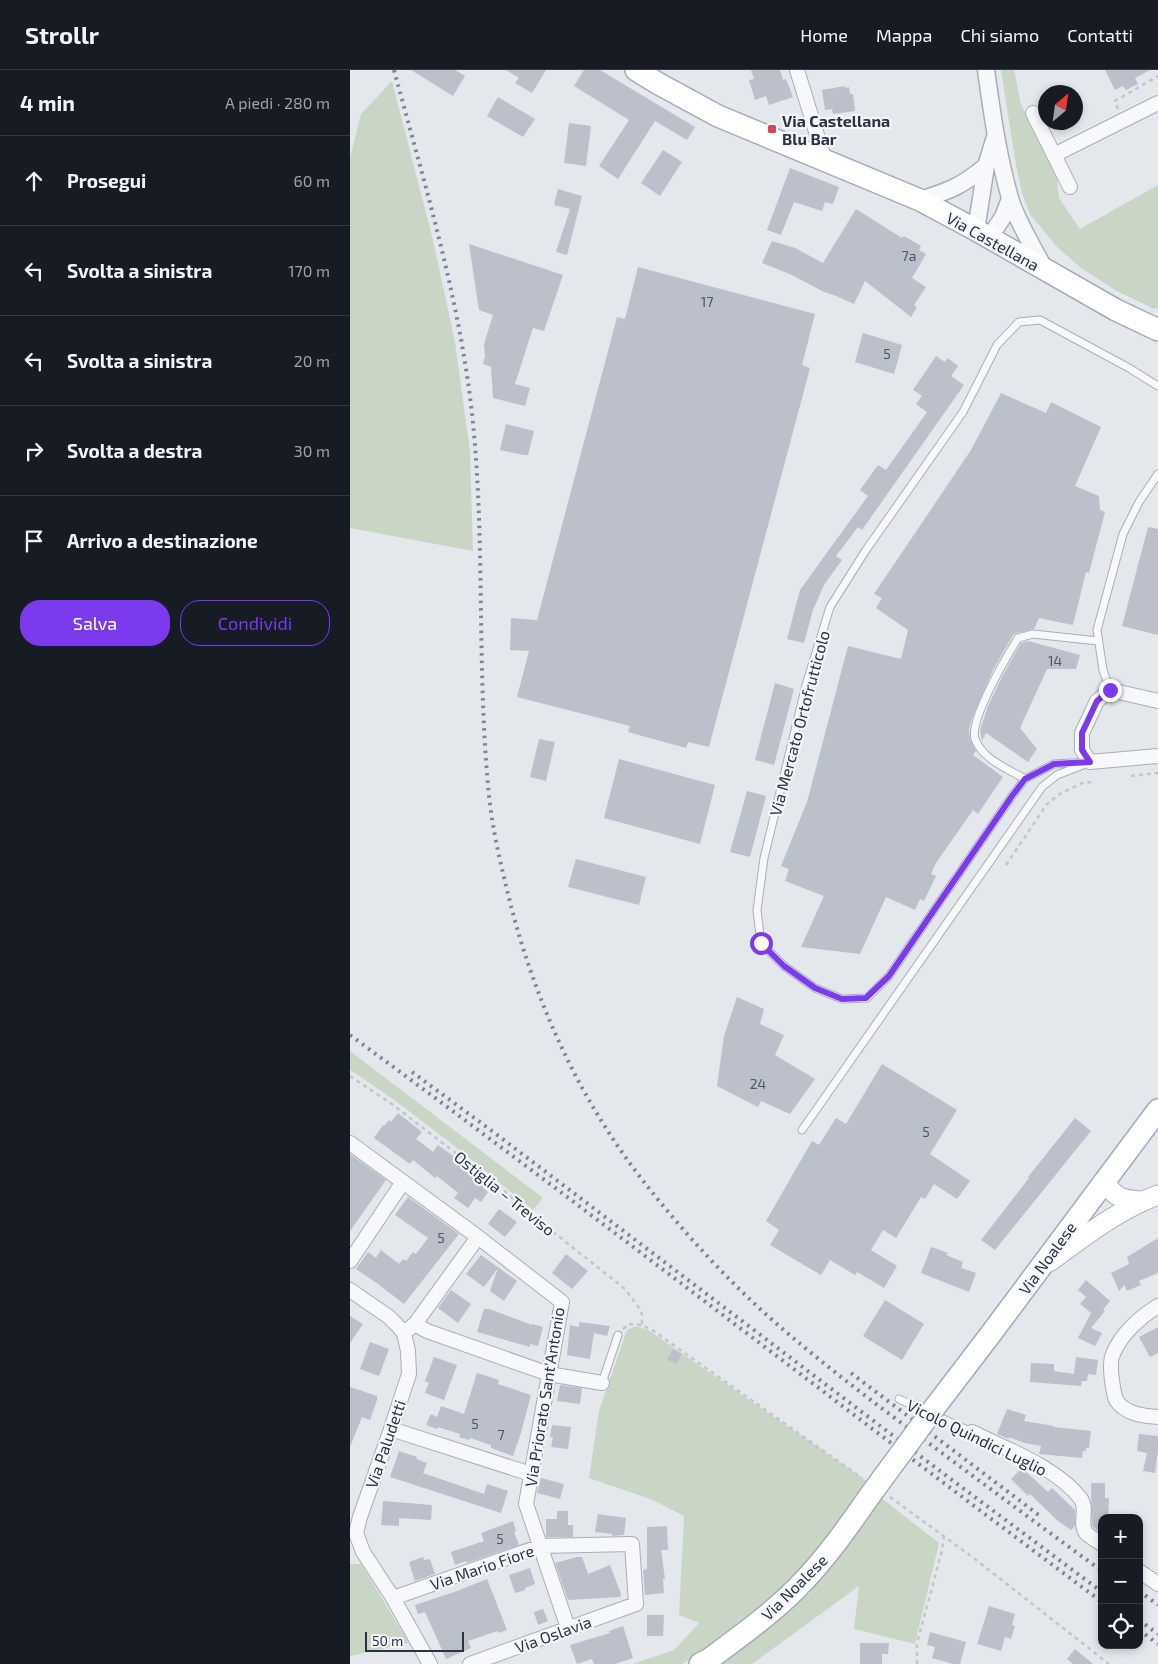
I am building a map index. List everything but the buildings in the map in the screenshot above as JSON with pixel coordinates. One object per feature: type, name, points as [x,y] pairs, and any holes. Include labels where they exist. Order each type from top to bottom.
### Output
[{"type":"main road","name":"Via Castellana","points":[[636,70],[718,116],[920,200],[1116,310],[1158,330]]},
{"type":"main road","name":"Via Noalese","points":[[700,1664],[758,1624],[798,1587],[836,1544],[935,1406],[1158,1110]]},
{"type":"main road","points":[[1104,1181],[1110,1191],[1118,1197],[1127,1200],[1150,1198]]},
{"type":"main road","points":[[1040,1268],[1106,1220],[1150,1198]]},
{"type":"street","points":[[797,70],[825,161]]},
{"type":"street","points":[[986,70],[995,135],[1010,199],[1045,270]]},
{"type":"street","points":[[1054,155],[1158,103]]},
{"type":"street","points":[[1033,113],[1070,187]]},
{"type":"street","points":[[983,234],[986,166],[995,135]]},
{"type":"street","points":[[920,200],[951,190],[969,180],[986,166]]},
{"type":"street","points":[[983,234],[1004,217],[1010,199]]},
{"type":"street","points":[[1090,762],[1082,750],[1082,733],[1097,701],[1110,690],[1158,701]]},
{"type":"street","name":"Via Mercato Ortofrutticolo","points":[[1090,762],[1158,756]]},
{"type":"street","name":"Via Priorato Sant'Antonio","points":[[350,1142],[562,1302],[526,1504],[568,1628]]},
{"type":"street","points":[[350,1261],[403,1182]]},
{"type":"street","points":[[350,1290],[389,1317],[404,1333],[416,1324],[478,1237]]},
{"type":"street","points":[[1158,1306],[1124,1335],[1112,1355],[1111,1376],[1116,1400],[1127,1410],[1140,1415],[1158,1417]]},
{"type":"street","points":[[416,1324],[427,1331],[549,1374],[602,1383]]},
{"type":"street","name":"Via Paludetti","points":[[404,1333],[408,1351],[409,1374],[356,1533],[363,1552],[393,1598],[430,1664]]},
{"type":"street","points":[[391,1429],[531,1474]]},
{"type":"street","name":"Vicolo Quindici Luglio","points":[[972,1432],[1043,1467],[1059,1477],[1083,1502],[1084,1530],[1098,1541]]},
{"type":"street","name":"Via Mario Fiore","points":[[393,1598],[541,1546],[632,1544],[636,1604]]},
{"type":"street","points":[[1143,1574],[1158,1584]]},
{"type":"street","name":"Via Oslavia","points":[[470,1664],[636,1604]]},
{"type":"lane","name":"Via Mercato Ortofrutticolo","points":[[1090,762],[1054,764],[1025,779],[889,976],[866,998],[842,999],[815,988],[784,966],[761,943],[756,910],[764,858],[806,685],[830,607],[866,550],[963,412],[997,345],[1019,322],[1040,320],[1129,368],[1158,386]]},
{"type":"lane","points":[[1110,690],[1103,670],[1097,630],[1123,534],[1139,502],[1158,474]]},
{"type":"lane","points":[[1150,486],[1158,488]]},
{"type":"lane","points":[[1025,779],[988,758],[975,738],[975,722],[1001,666],[1018,638],[1033,634],[1098,641]]},
{"type":"lane","points":[[802,1130],[1042,786],[1057,775],[1090,762]]},
{"type":"lane","points":[[602,1383],[618,1335]]},
{"type":"lane","name":"Vicolo Quindici Luglio","points":[[898,1399],[972,1432]]},
{"type":"path","points":[[1131,776],[1158,773]]},
{"type":"path","points":[[1006,865],[1048,804],[1066,790],[1082,783],[1092,782]]},
{"type":"path","name":"Ostiglia – Treviso","points":[[350,1076],[392,1104],[501,1188],[625,1290],[642,1314],[642,1325],[629,1324],[618,1335]]},
{"type":"path","points":[[917,1664],[917,1643],[942,1551],[944,1535]]},
{"type":"green space","points":[[1001,70],[1014,70],[1021,104],[1056,171],[1059,198],[1080,229],[1158,185],[1158,308],[1154,309],[1115,290],[1081,268],[1057,247],[1030,214],[1022,193],[1015,160]]},
{"type":"green space","points":[[392,81],[433,240],[455,342],[470,452],[473,551],[350,528],[350,158],[361,114]]},
{"type":"green space","points":[[350,1051],[543,1198],[533,1210],[466,1155],[350,1070]]},
{"type":"green space","points":[[636,1326],[648,1330],[871,1484],[829,1542],[782,1592],[725,1639],[682,1664],[633,1664],[674,1650],[699,1623],[679,1615],[684,1516],[653,1500],[589,1478],[599,1411],[627,1330]]},
{"type":"green space","points":[[880,1497],[939,1543],[915,1644],[854,1629],[859,1586],[752,1664],[717,1664],[742,1649],[810,1593]]},
{"type":"green space","points":[[350,1564],[361,1564],[409,1643],[350,1656]]},
{"type":"railway","points":[[394,70],[451,289],[460,334],[473,423],[479,514],[483,695],[489,799],[499,856],[520,939],[548,1018],[585,1093],[606,1129],[630,1164],[686,1233],[750,1300],[860,1392],[1098,1568]]},
{"type":"railway","points":[[350,1035],[1098,1599]]},
{"type":"railway","points":[[412,1072],[1098,1589]]},
{"type":"railway","points":[[851,1373],[1040,1516]]},
{"type":"railway","points":[[1143,1594],[1158,1605]]},
{"type":"railway","points":[[1143,1623],[1158,1634]]},
{"type":"railway","points":[[1143,1633],[1158,1644]]},
{"type":"place","name":"Via Castellana Blu Bar","points":[[772,129]]},
{"type":"route","points":[[761,943],[784,966],[815,988],[842,999],[866,998],[889,976],[1025,779],[1054,764],[1090,762],[1082,750],[1082,733],[1097,701],[1110,690]]}]
